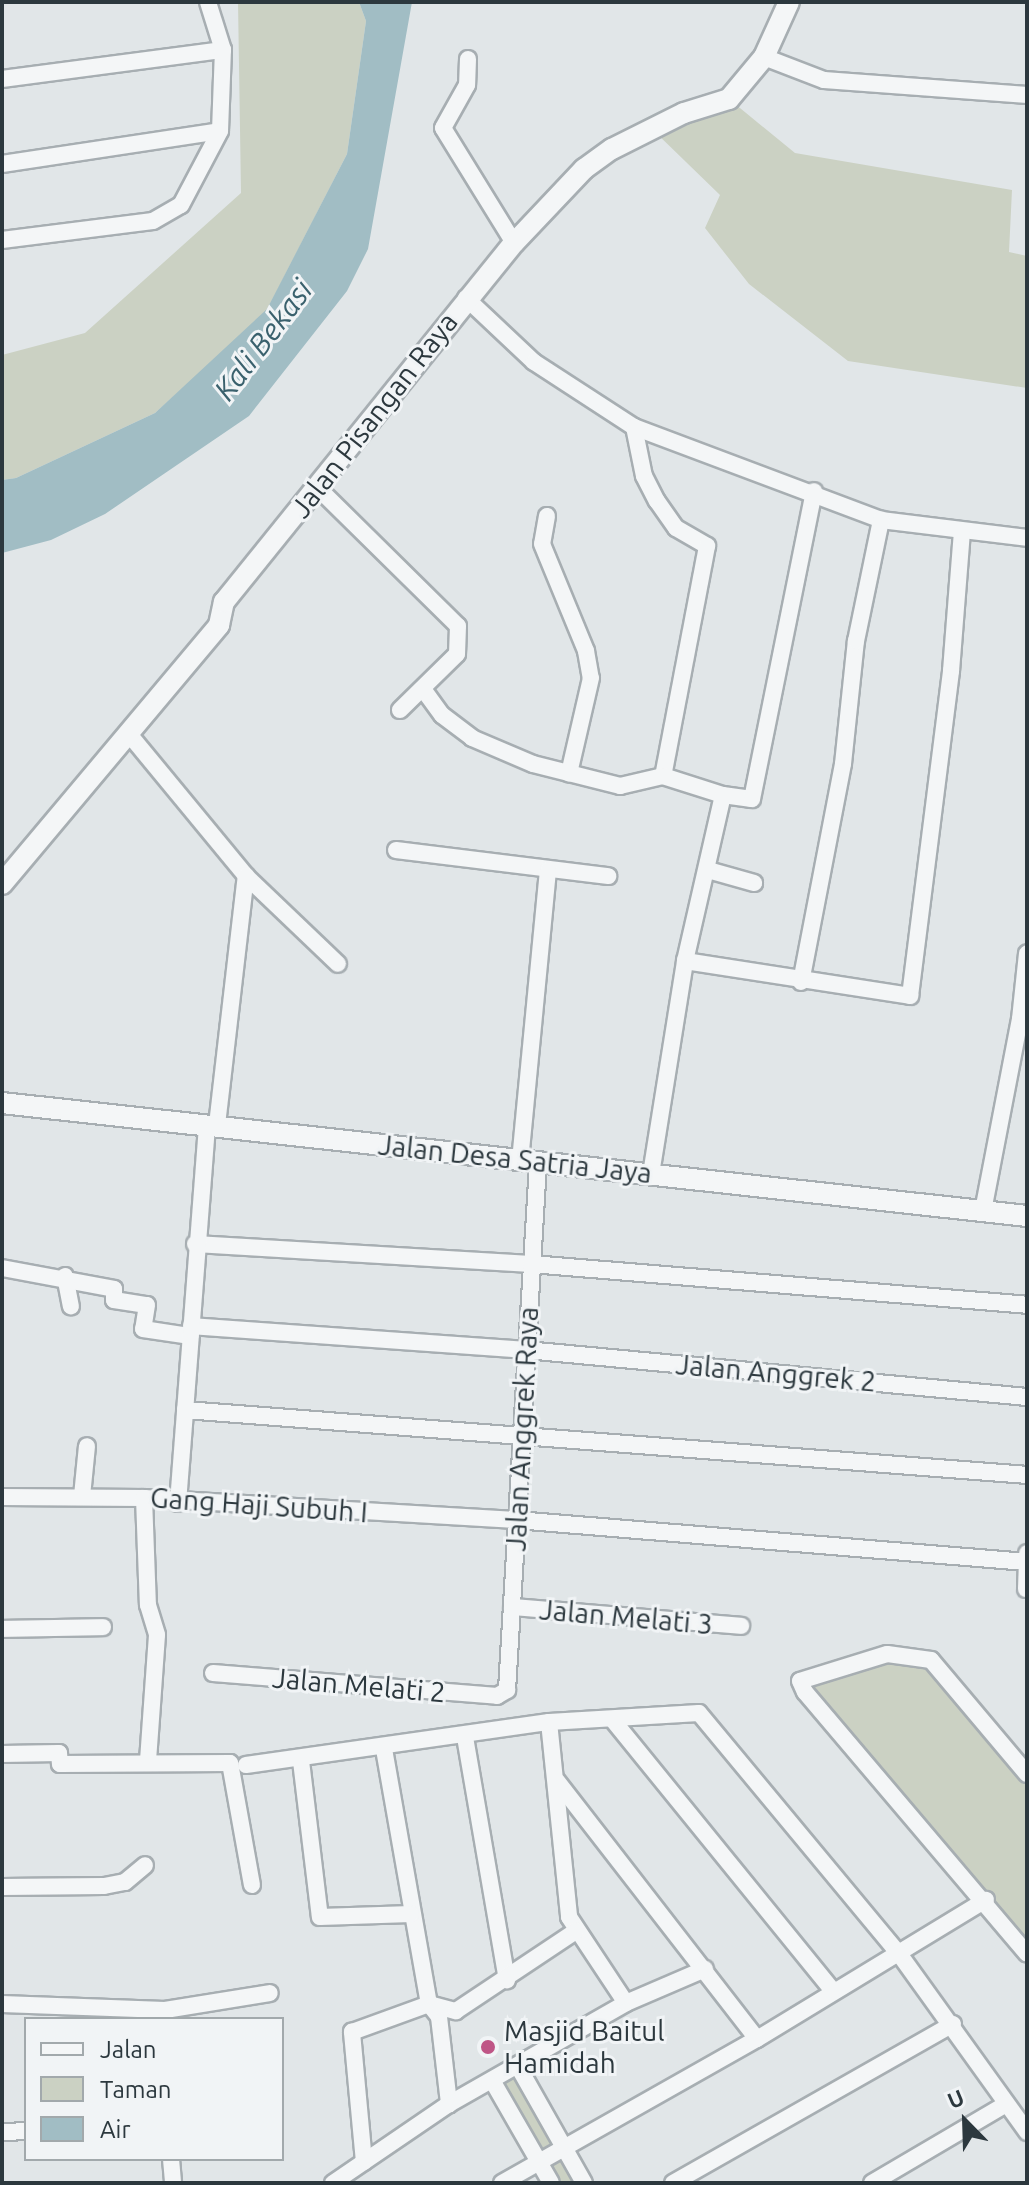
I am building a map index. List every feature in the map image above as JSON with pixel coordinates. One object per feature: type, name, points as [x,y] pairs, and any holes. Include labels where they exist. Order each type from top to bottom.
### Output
[{"type":"street","points":[[2,240],[169,216],[186,199],[220,131],[223,50],[208,2]]},
{"type":"street","name":"Jalan Pisangan Raya","points":[[2,884],[219,625],[224,602],[319,489],[466,298],[514,243],[584,169],[612,149],[684,113],[729,99],[764,57],[789,2]]},
{"type":"street","points":[[2,79],[223,50]]},
{"type":"street","points":[[764,57],[824,80],[1027,95]]},
{"type":"street","points":[[468,59],[467,85],[443,128],[514,243]]},
{"type":"street","points":[[2,164],[220,131]]},
{"type":"street","points":[[466,298],[534,362],[634,427],[814,491],[881,520],[1027,538]]},
{"type":"street","points":[[634,427],[644,476],[657,501],[676,528],[707,546],[663,776]]},
{"type":"street","points":[[319,489],[458,626],[461,640],[457,654],[400,710]]},
{"type":"street","points":[[423,689],[442,715],[472,738],[533,764],[620,786],[663,776],[723,795],[752,799],[814,491]]},
{"type":"street","points":[[547,516],[542,544],[586,651],[591,678],[569,773]]},
{"type":"street","points":[[801,982],[843,764],[856,641],[881,520]]},
{"type":"street","points":[[685,961],[801,982],[910,996],[951,671],[962,531]]},
{"type":"street","points":[[129,734],[246,876],[338,964]]},
{"type":"street","points":[[651,1174],[685,961],[723,795]]},
{"type":"street","points":[[396,850],[608,876]]},
{"type":"street","name":"Jalan Anggrek Raya","points":[[504,1693],[512,1607],[531,1264],[529,1162],[548,870]]},
{"type":"street","points":[[708,870],[754,883]]},
{"type":"street","points":[[178,1503],[195,1244],[246,876]]},
{"type":"street","points":[[983,1211],[1020,1019],[1027,953]]},
{"type":"street","name":"Jalan Desa Satria Jaya","points":[[2,1103],[1027,1216]]},
{"type":"street","points":[[195,1244],[531,1264],[1027,1305]]},
{"type":"street","points":[[2,1268],[65,1276],[71,1306]]},
{"type":"street","name":"Jalan Anggrek 2","points":[[65,1276],[77,1285],[114,1289],[114,1300],[147,1305],[143,1329],[148,1332],[190,1331],[526,1350],[1027,1397]]},
{"type":"street","points":[[185,1410],[1027,1475]]},
{"type":"street","points":[[82,1496],[87,1446]]},
{"type":"street","name":"Gang Haji Subuh I","points":[[2,1497],[144,1498],[178,1503],[516,1520],[1027,1562]]},
{"type":"street","points":[[144,1498],[148,1605],[157,1635],[148,1760]]},
{"type":"street","points":[[1026,1589],[1027,1553]]},
{"type":"street","name":"Jalan Melati 3","points":[[512,1607],[741,1626]]},
{"type":"street","points":[[2,1629],[103,1627]]},
{"type":"street","points":[[1027,1774],[931,1660],[887,1654],[804,1678],[801,1684],[986,1900],[1027,1954]]},
{"type":"street","name":"Jalan Melati 2","points":[[213,1673],[504,1693]]},
{"type":"street","points":[[246,1765],[301,1761],[549,1722],[699,1713],[900,1955],[953,2024],[1027,2132]]},
{"type":"street","points":[[612,1719],[833,1991]]},
{"type":"street","points":[[549,1722],[569,1917],[626,2003]]},
{"type":"street","points":[[465,1737],[507,1980]]},
{"type":"street","points":[[384,1749],[429,2004],[439,2017],[449,2104]]},
{"type":"street","points":[[2,1754],[59,1753],[60,1764],[148,1760],[230,1763],[252,1885]]},
{"type":"street","points":[[301,1761],[320,1917],[411,1914]]},
{"type":"street","points":[[557,1781],[757,2039]]},
{"type":"street","points":[[2,1887],[104,1886],[125,1882],[145,1865]]},
{"type":"street","points":[[502,2183],[757,2039],[986,1900]]},
{"type":"street","points":[[364,2162],[352,2032],[429,2004],[456,2011],[507,1980],[576,1931]]},
{"type":"street","points":[[333,2183],[449,2104],[519,2068],[626,2003],[705,1969]]},
{"type":"street","points":[[2,2004],[165,2010],[270,1993]]},
{"type":"street","points":[[685,2180],[953,2024]]},
{"type":"street","points":[[519,2068],[584,2183]]},
{"type":"street","points":[[493,2082],[551,2183]]},
{"type":"street","points":[[872,2183],[1006,2104]]},
{"type":"street","points":[[2,2132],[24,2131]]},
{"type":"street","points":[[171,2161],[173,2183]]},
{"type":"green space","points":[[238,2],[359,2],[366,21],[347,154],[267,310],[223,352],[155,413],[16,478],[2,480],[2,355],[85,333],[241,193]]},
{"type":"green space","points":[[729,99],[795,153],[1012,190],[1009,252],[1027,256],[1027,388],[848,361],[749,284],[705,228],[720,195],[652,129]]},
{"type":"green space","points":[[887,1654],[931,1660],[1027,1774],[1027,1954],[804,1678]]},
{"type":"green space","points":[[519,2068],[584,2183],[551,2183],[493,2082]]},
{"type":"water","name":"Kali Bekasi","points":[[359,2],[412,2],[368,249],[347,291],[249,416],[105,514],[51,540],[2,553],[2,480],[16,478],[155,413],[267,309],[347,154],[366,21]]},
{"type":"place","name":"Masjid Baitul Hamidah","points":[[488,2047]]}]
